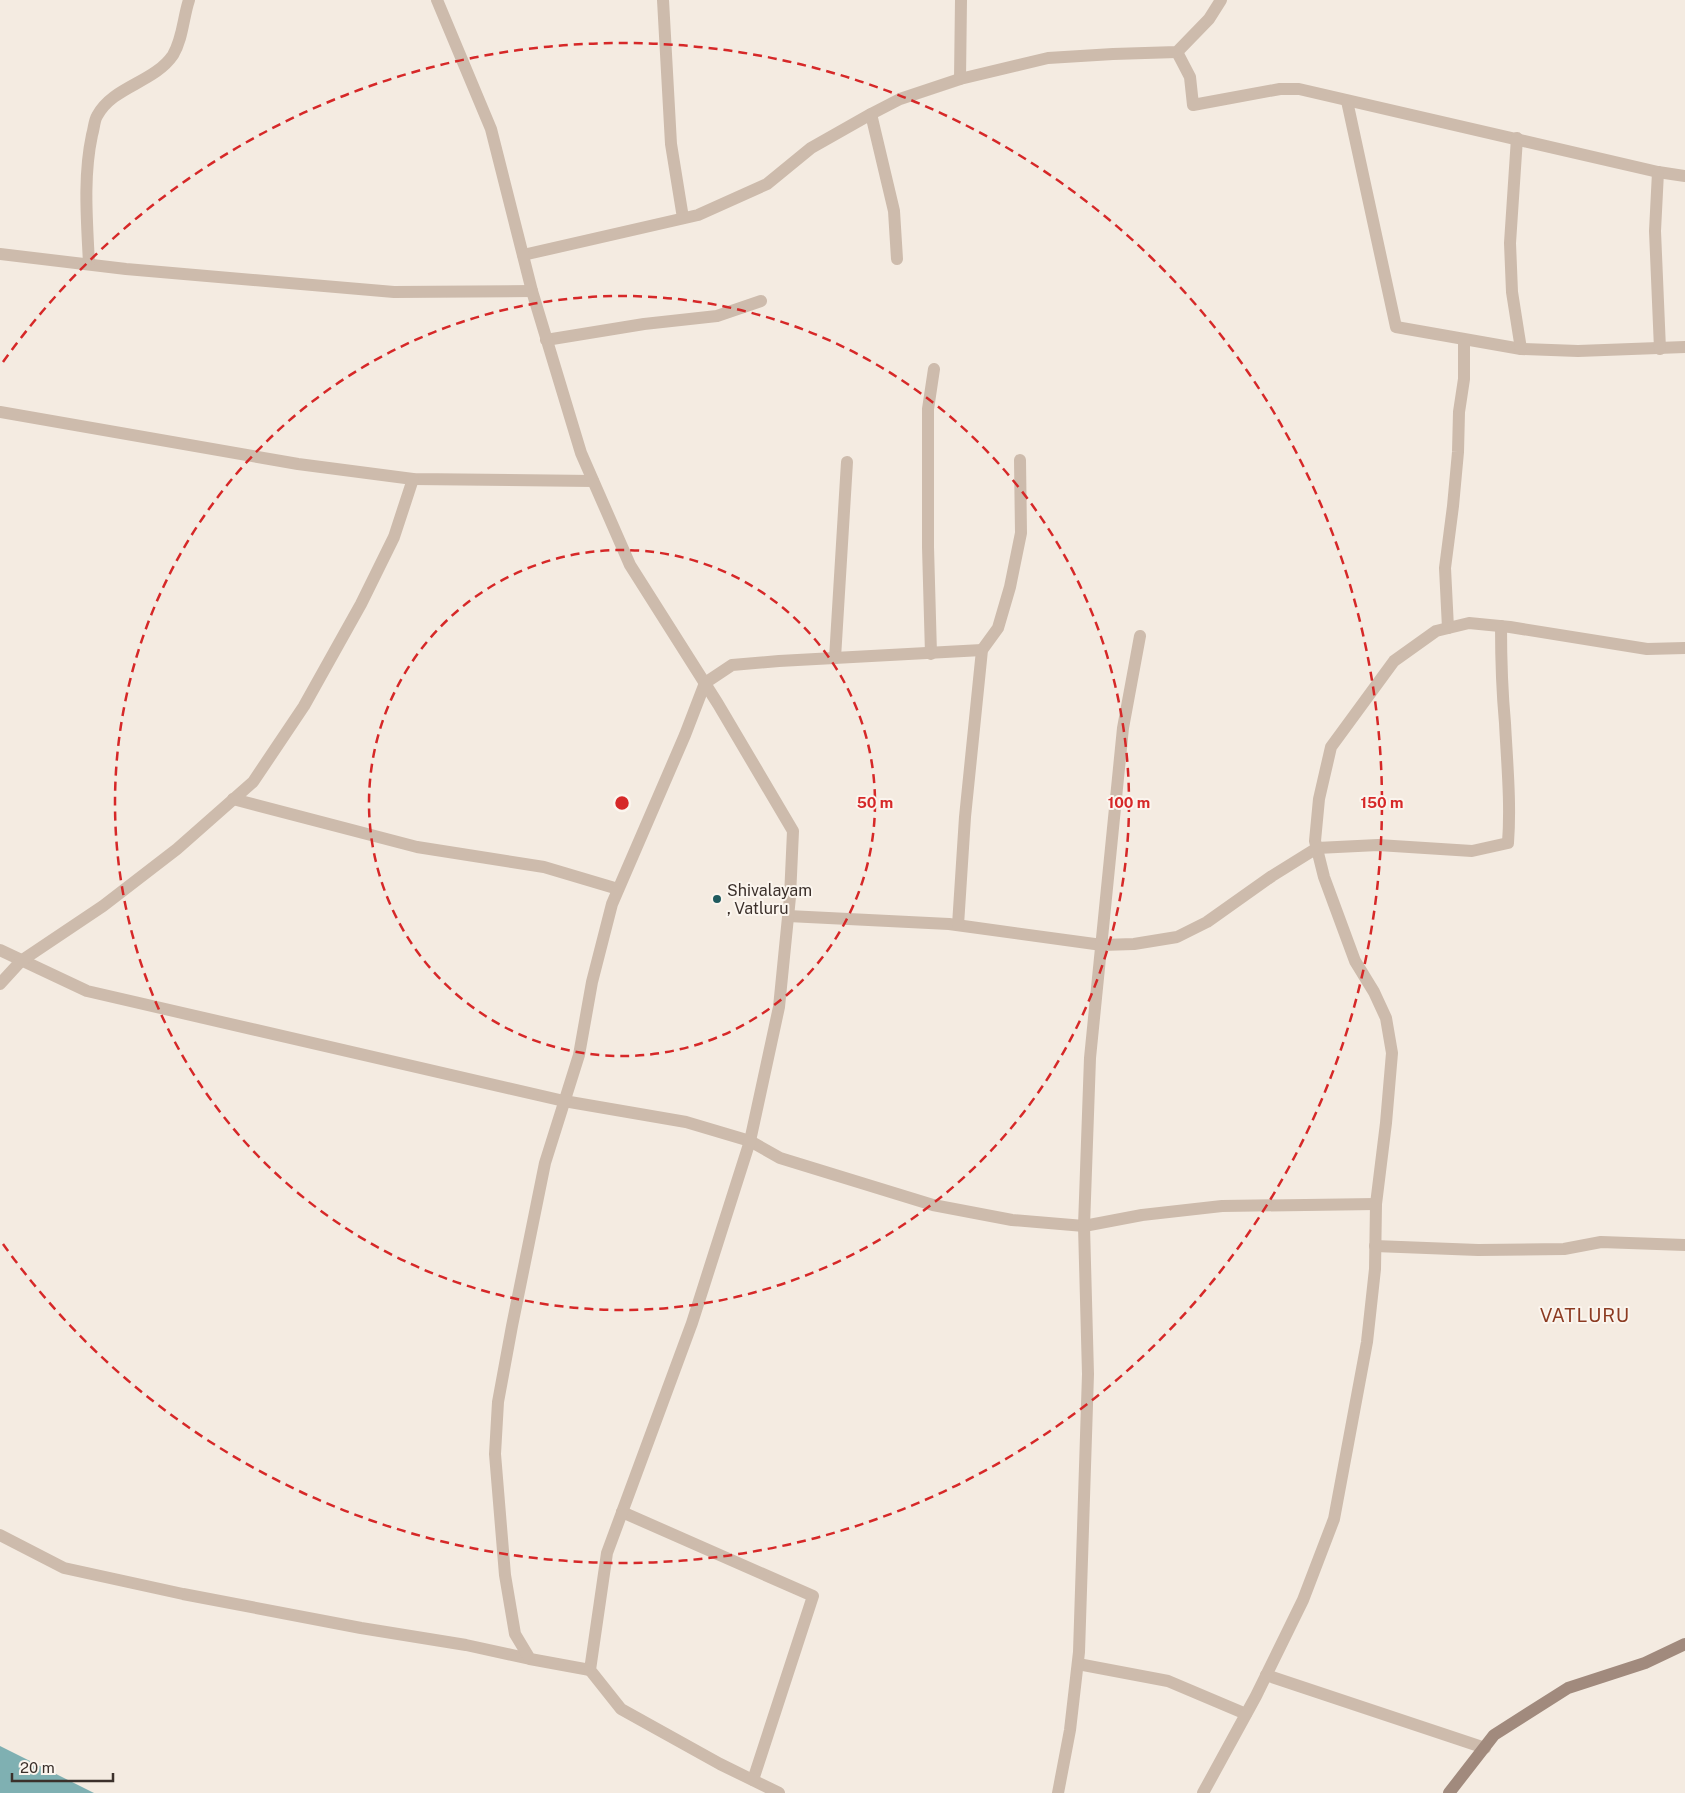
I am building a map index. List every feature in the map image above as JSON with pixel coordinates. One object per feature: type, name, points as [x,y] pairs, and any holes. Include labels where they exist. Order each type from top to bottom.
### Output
[{"type":"main road","points":[[1449,1793],[1494,1735],[1568,1688],[1645,1663],[1685,1644]]},
{"type":"street","points":[[89,264],[86,180],[89,149],[96,117],[112,98],[156,73],[173,55],[182,33],[189,0]]},
{"type":"street","points":[[437,0],[491,129],[532,291],[580,453],[630,565],[705,683],[793,831],[790,897],[779,1007],[750,1141],[692,1323],[607,1553],[590,1670]]},
{"type":"street","points":[[663,0],[671,144],[683,218]]},
{"type":"street","points":[[960,79],[961,0]]},
{"type":"street","points":[[523,255],[698,215],[768,184],[811,148],[871,114],[900,99],[960,79],[1048,58],[1177,52],[1209,19],[1221,0]]},
{"type":"street","points":[[1177,52],[1190,78],[1193,105],[1280,89],[1299,88],[1347,101],[1517,138],[1658,172],[1685,176]]},
{"type":"street","points":[[1347,101],[1396,327],[1521,349],[1578,350],[1685,347]]},
{"type":"street","points":[[871,114],[894,211],[897,259]]},
{"type":"street","points":[[1517,138],[1510,243],[1512,292],[1521,349]]},
{"type":"street","points":[[1658,172],[1654,231],[1660,349]]},
{"type":"street","points":[[0,254],[394,292],[532,291]]},
{"type":"street","points":[[546,340],[644,324],[717,316],[761,300]]},
{"type":"street","points":[[1448,628],[1445,568],[1454,506],[1459,412],[1464,379],[1464,340]]},
{"type":"street","points":[[931,654],[928,547],[928,409],[934,369]]},
{"type":"street","points":[[0,412],[298,464],[413,479],[593,481]]},
{"type":"street","points":[[958,925],[965,817],[982,650],[998,628],[1010,587],[1021,533],[1020,460]]},
{"type":"street","points":[[835,658],[847,462]]},
{"type":"street","points":[[0,984],[21,961],[103,906],[177,849],[252,782],[304,706],[352,621],[394,537],[413,479]]},
{"type":"street","points":[[1203,1793],[1246,1714],[1303,1600],[1334,1519],[1367,1342],[1375,1268],[1376,1204],[1392,1053],[1386,1018],[1374,992],[1355,961],[1324,876],[1314,841],[1319,800],[1331,747],[1394,661],[1436,631],[1469,623],[1501,626],[1647,649],[1685,648]]},
{"type":"street","points":[[788,916],[958,925],[1040,938],[1102,945],[1134,944],[1177,937],[1207,922],[1272,876],[1317,848],[1378,845],[1472,851],[1508,843],[1510,821],[1509,784],[1503,696],[1501,626]]},
{"type":"street","points":[[1058,1793],[1070,1730],[1078,1664],[1088,1384],[1084,1226],[1090,1058],[1123,728],[1140,636]]},
{"type":"street","points":[[530,1659],[515,1634],[505,1575],[495,1454],[498,1402],[545,1163],[579,1055],[592,982],[612,904],[685,735],[705,683],[732,665],[982,650]]},
{"type":"street","points":[[233,799],[417,847],[544,867],[618,889]]},
{"type":"street","points":[[0,950],[87,991],[564,1101],[686,1122],[750,1141],[780,1158],[933,1205],[1012,1220],[1084,1226],[1142,1215],[1222,1206],[1376,1204]]},
{"type":"street","points":[[1375,1246],[1478,1250],[1564,1249],[1601,1242],[1685,1245]]},
{"type":"street","points":[[622,1512],[813,1596],[753,1780]]},
{"type":"street","points":[[0,1536],[64,1568],[183,1594],[361,1628],[466,1645],[590,1670],[621,1709],[720,1764],[779,1793]]},
{"type":"street","points":[[1078,1664],[1168,1682],[1246,1714]]},
{"type":"street","points":[[1266,1675],[1485,1748]]},
{"type":"water","points":[[0,1746],[94,1793],[0,1793]]},
{"type":"place","name":"Shivalayam , Vatluru","points":[[717,899]]},
{"type":"district","name":"VATLURU","points":[[1585,1315]]}]
